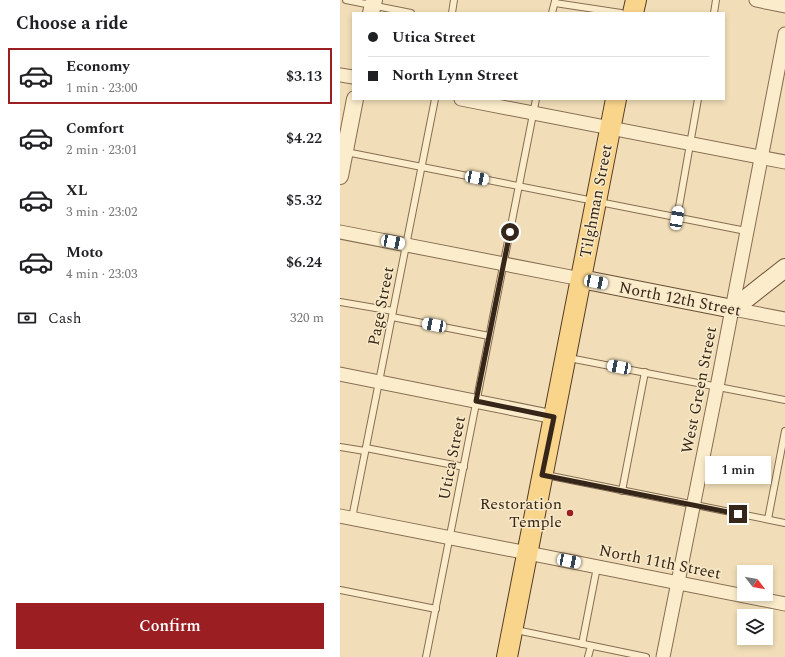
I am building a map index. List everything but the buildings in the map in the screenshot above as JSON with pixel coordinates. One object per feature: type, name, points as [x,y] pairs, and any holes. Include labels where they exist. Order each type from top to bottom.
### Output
[{"type":"main road","points":[[633,12],[636,0]]},
{"type":"main road","name":"Tilghman Street","points":[[507,657],[616,100]]},
{"type":"main road","points":[[733,309],[785,268]]},
{"type":"main road","name":"North 12th Street","points":[[581,279],[733,309]]},
{"type":"street","points":[[756,0],[785,6]]},
{"type":"street","name":"West Green Street","points":[[663,657],[733,309],[746,231],[785,34]]},
{"type":"street","points":[[340,75],[352,77]]},
{"type":"street","points":[[340,176],[355,100]]},
{"type":"street","points":[[466,100],[785,162]]},
{"type":"street","name":"North 12th Street","points":[[340,232],[581,279]]},
{"type":"street","name":"North 12th Street","points":[[733,309],[785,319]]},
{"type":"street","points":[[340,374],[554,417]]},
{"type":"street","name":"North 11th Street","points":[[346,517],[785,604]]},
{"type":"lane","points":[[346,0],[406,12]]},
{"type":"lane","points":[[452,12],[454,0]]},
{"type":"lane","points":[[714,12],[716,0]]},
{"type":"lane","points":[[552,12],[555,2],[615,12]]},
{"type":"lane","name":"Page Street","points":[[346,517],[366,450],[435,100]]},
{"type":"lane","name":"Utica Street","points":[[426,657],[536,100]]},
{"type":"lane","points":[[677,218],[698,100]]},
{"type":"lane","points":[[345,152],[746,231]]},
{"type":"lane","points":[[340,302],[489,336]]},
{"type":"lane","points":[[566,357],[785,400]]},
{"type":"lane","points":[[622,491],[645,372]]},
{"type":"lane","points":[[768,519],[785,431]]},
{"type":"lane","points":[[340,447],[464,467]]},
{"type":"lane","points":[[542,475],[785,523]]},
{"type":"lane","points":[[582,644],[597,566]]},
{"type":"lane","points":[[340,590],[436,609]]},
{"type":"lane","points":[[512,629],[646,657]]},
{"type":"lane","points":[[588,657],[590,646]]},
{"type":"place","name":"Restoration Temple","points":[[570,513]]},
{"type":"route","points":[[510,232],[476,401],[554,417],[542,475],[738,514]]}]
